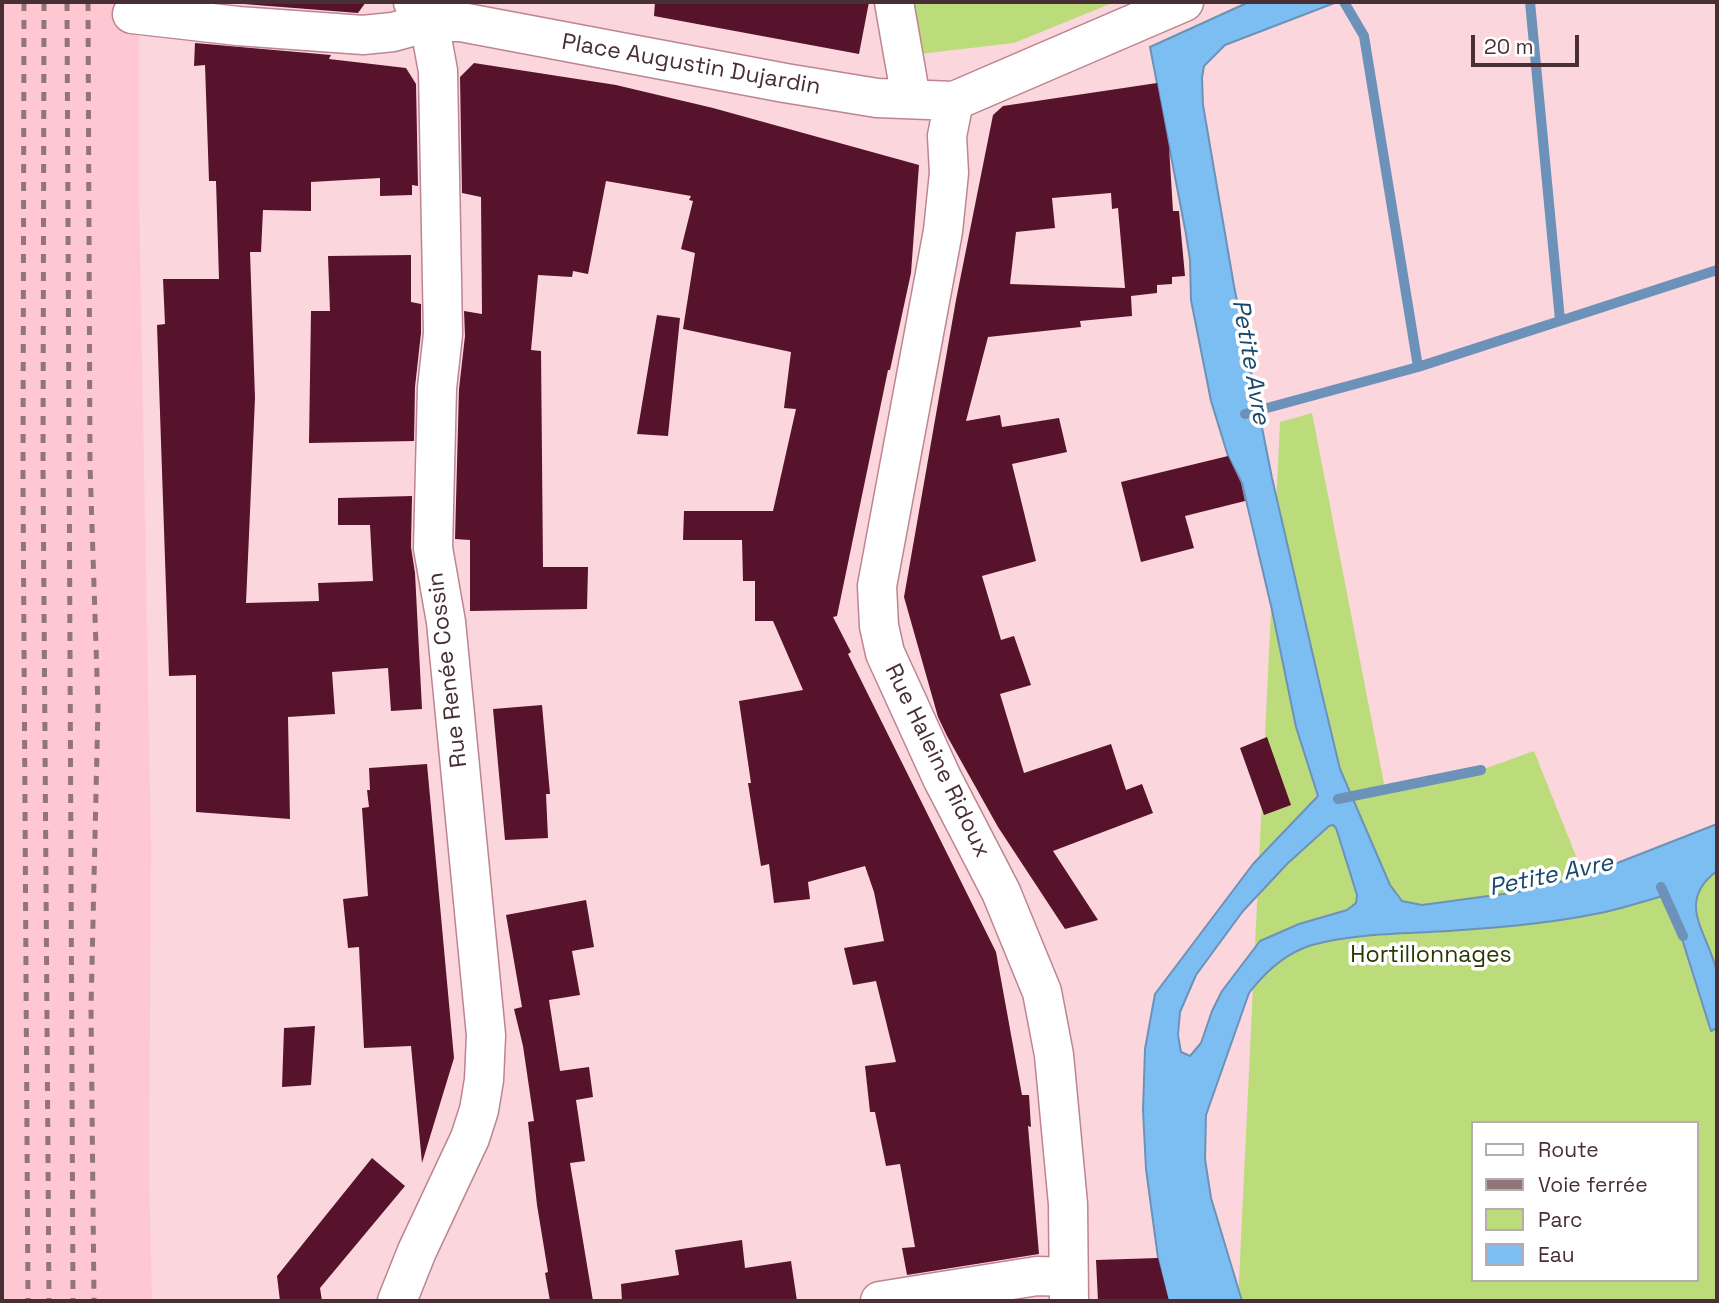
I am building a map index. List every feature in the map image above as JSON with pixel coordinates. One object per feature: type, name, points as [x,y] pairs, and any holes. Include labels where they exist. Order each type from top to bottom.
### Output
[{"type":"street","points":[[894,2],[911,99]]},
{"type":"street","name":"Place Augustin Dujardin","points":[[132,14],[238,26],[363,35],[393,32],[421,12],[461,22],[785,83],[877,98],[954,101],[1184,2]]},
{"type":"street","name":"Rue Renée Cossin","points":[[397,1301],[417,1251],[470,1138],[479,1110],[484,1080],[486,1035],[446,622],[433,548],[437,388],[443,334],[438,71],[421,12]]},
{"type":"street","name":"Rue Haleine Ridoux","points":[[954,101],[947,136],[949,173],[936,269],[877,586],[879,626],[885,653],[909,708],[1001,892],[1042,992],[1054,1055],[1068,1204],[1068,1289]]},
{"type":"street","points":[[880,1301],[1037,1276],[1068,1289]]},
{"type":"shaded area","points":[[2,2],[139,2],[139,194],[151,847],[149,1176],[152,1301],[2,1301]]},
{"type":"green space","points":[[913,2],[1115,2],[1014,43],[920,54]]},
{"type":"green space","name":"Hortillonnages","points":[[1312,413],[1385,789],[1481,770],[1534,751],[1584,876],[1717,824],[1717,1301],[1238,1301],[1280,422]]},
{"type":"water","points":[[1249,2],[1337,2],[1225,45],[1204,66],[1203,105],[1234,286],[1272,478],[1321,690],[1340,769],[1390,885],[1402,901],[1422,905],[1518,892],[1584,876],[1717,824],[1717,871],[1704,883],[1696,907],[1717,973],[1717,1028],[1711,1031],[1671,904],[1663,896],[1604,912],[1545,922],[1330,941],[1293,953],[1262,978],[1249,993],[1206,1115],[1205,1159],[1211,1198],[1242,1301],[1168,1301],[1158,1258],[1146,1169],[1143,1110],[1145,1049],[1155,994],[1253,864],[1318,796],[1296,727],[1242,483],[1228,456],[1211,401],[1191,300],[1186,234],[1150,47]],"holes":[[[1329,826],[1336,828],[1357,895],[1356,903],[1347,910],[1299,924],[1260,941],[1222,991],[1201,1043],[1190,1056],[1181,1052],[1178,1035],[1180,1012],[1196,975],[1243,911],[1287,864]]]},
{"type":"building","points":[[218,2],[366,2],[358,13]]},
{"type":"building","points":[[655,2],[869,2],[859,54],[654,16]]},
{"type":"building","points":[[195,43],[331,55],[329,59],[406,68],[416,84],[418,186],[412,185],[412,195],[380,196],[380,178],[311,182],[311,211],[263,210],[261,252],[250,252],[255,398],[246,603],[319,601],[318,583],[373,581],[370,525],[338,525],[338,498],[412,496],[411,547],[415,573],[422,709],[391,711],[388,668],[332,672],[335,714],[288,717],[290,819],[196,812],[196,675],[169,676],[157,325],[165,324],[163,279],[219,279],[216,181],[209,181],[205,65],[194,66]]},
{"type":"building","points":[[474,63],[616,85],[713,108],[919,165],[911,273],[837,616],[833,617],[851,652],[848,654],[996,952],[1022,1095],[1029,1095],[1031,1127],[1028,1126],[1039,1254],[907,1275],[902,1248],[915,1247],[900,1164],[886,1166],[875,1112],[870,1112],[865,1066],[896,1062],[876,981],[853,985],[844,948],[884,941],[874,892],[865,866],[808,882],[810,899],[774,903],[769,864],[761,866],[739,701],[803,690],[773,621],[755,621],[755,581],[743,581],[742,540],[683,540],[684,511],[773,511],[796,409],[784,408],[791,352],[683,329],[695,253],[681,249],[693,201],[689,200],[691,196],[606,181],[588,274],[573,271],[572,277],[538,275],[531,350],[541,351],[543,567],[588,567],[587,609],[470,611],[470,540],[455,539],[464,311],[482,314],[481,197],[462,193],[460,77]]},
{"type":"building","points":[[1157,83],[1169,147],[1173,211],[1179,211],[1185,276],[1172,277],[1172,284],[1157,285],[1157,293],[1131,296],[1132,316],[1080,321],[1081,327],[988,337],[966,421],[1000,415],[1002,427],[1059,418],[1067,452],[1012,464],[1036,561],[982,576],[1001,640],[1014,636],[1031,685],[1000,694],[1024,773],[1111,744],[1126,790],[1142,784],[1153,813],[1053,851],[1098,920],[1065,929],[998,827],[947,736],[938,717],[904,597],[956,300],[993,115],[1003,106]],"holes":[[[1111,193],[1112,209],[1118,208],[1125,288],[1010,284],[1016,232],[1055,228],[1052,198]]]},
{"type":"building","points":[[411,255],[411,302],[421,304],[414,441],[309,443],[311,311],[330,311],[328,256]]},
{"type":"building","points":[[657,315],[680,318],[668,436],[637,434]]},
{"type":"building","points":[[1228,456],[1241,483],[1245,501],[1185,516],[1194,548],[1141,562],[1121,482]]},
{"type":"building","points":[[542,705],[550,794],[546,794],[548,838],[505,840],[493,709]]},
{"type":"building","points":[[1267,737],[1291,805],[1264,815],[1240,748]]},
{"type":"building","points":[[427,764],[454,1058],[422,1163],[411,1046],[364,1048],[359,947],[348,948],[343,899],[368,896],[362,808],[369,807],[369,768]]},
{"type":"building","points":[[586,900],[594,947],[572,951],[580,995],[549,1000],[560,1071],[589,1067],[593,1097],[576,1100],[585,1161],[570,1163],[593,1301],[550,1301],[528,1122],[534,1121],[523,1046],[514,1009],[522,1007],[506,915]]},
{"type":"building","points":[[315,1026],[311,1085],[282,1087],[284,1028]]},
{"type":"building","points":[[372,1158],[405,1186],[320,1288],[322,1301],[280,1301],[277,1276]]},
{"type":"building","points":[[742,1240],[745,1268],[791,1261],[797,1301],[622,1301],[621,1284],[679,1275],[675,1250]]},
{"type":"building","points":[[1158,1258],[1169,1301],[1098,1301],[1096,1260]]},
{"type":"waterway","points":[[1344,2],[1364,36],[1418,367]]},
{"type":"waterway","points":[[1530,2],[1560,320]]},
{"type":"waterway","name":"Petite Avre","points":[[1245,414],[1418,367],[1717,270]]},
{"type":"waterway","points":[[1338,799],[1481,770]]},
{"type":"waterway","points":[[1661,887],[1683,936]]},
{"type":"railway","points":[[24,2],[23,479],[28,1301]]},
{"type":"railway","points":[[44,2],[43,465],[49,1301]]},
{"type":"railway","points":[[67,2],[73,1301]]},
{"type":"railway","points":[[88,2],[90,465],[98,707],[91,1008],[94,1301]]}]
